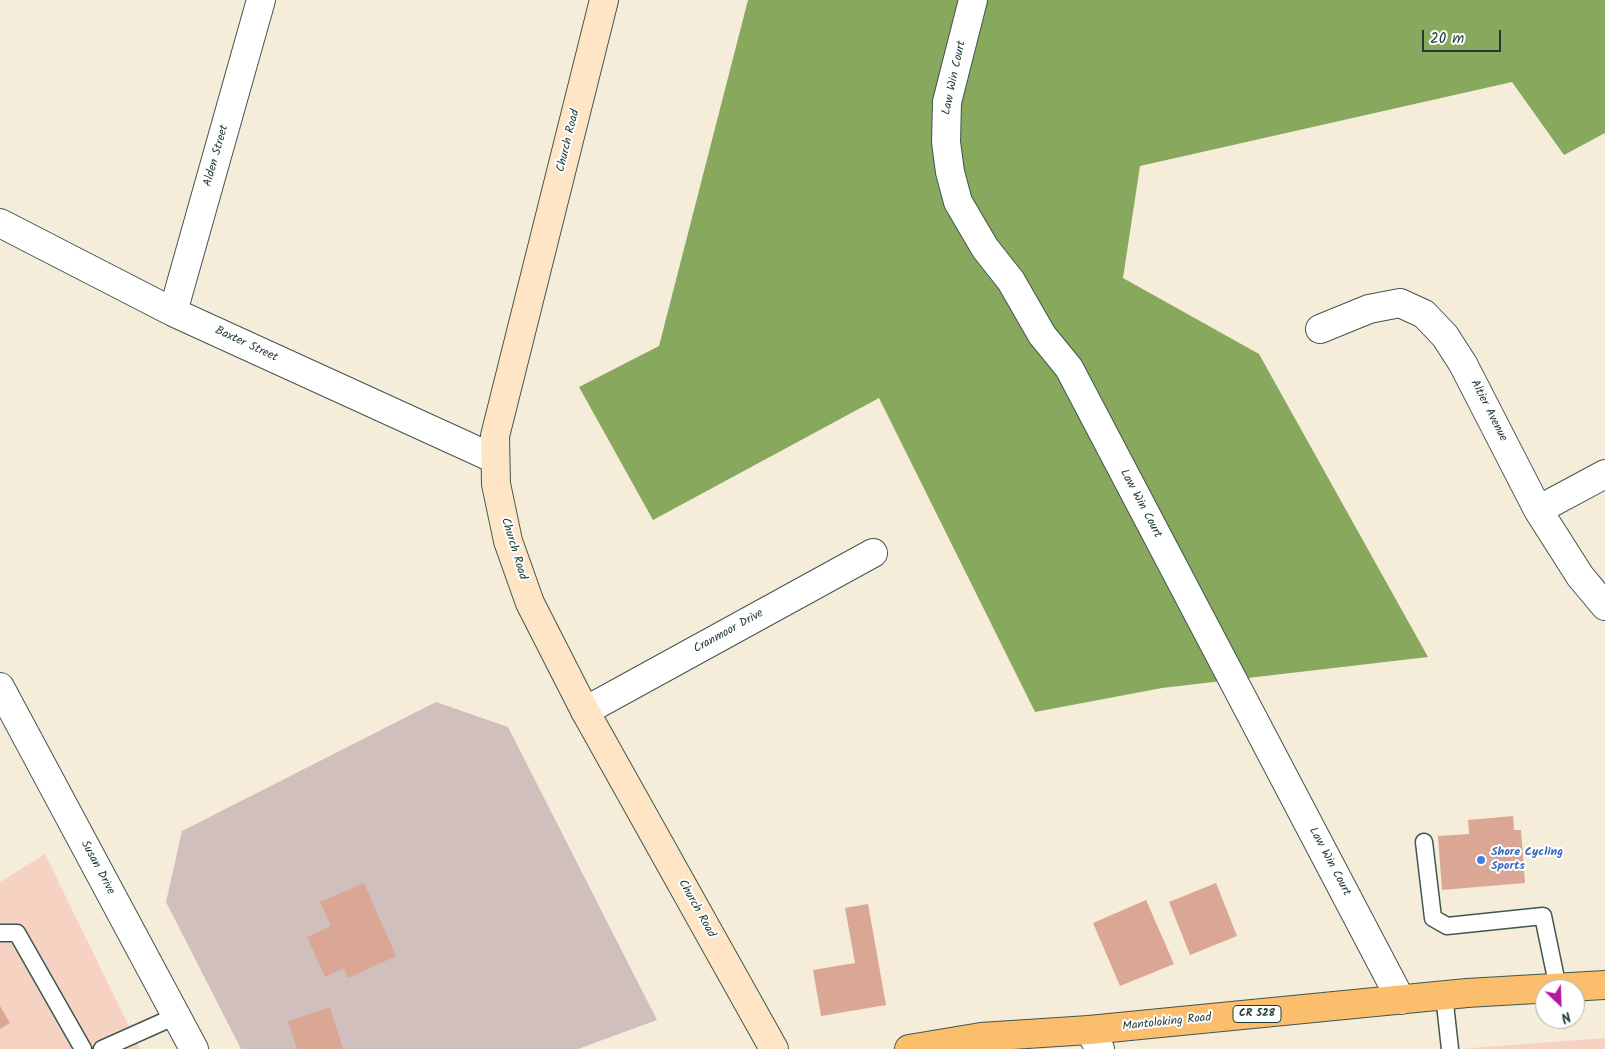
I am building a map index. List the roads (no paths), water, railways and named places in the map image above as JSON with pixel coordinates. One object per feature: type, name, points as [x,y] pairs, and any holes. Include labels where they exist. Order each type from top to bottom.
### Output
[{"type":"main road","name":"Mantoloking Road","points":[[1585,986],[1605,985]]},
{"type":"main road","name":"Mantoloking Road","points":[[909,1049],[970,1044],[1095,1040],[1401,1000],[1535,990]]},
{"type":"street","name":"Alden Street","points":[[173,312],[260,0]]},
{"type":"street","name":"Church Road","points":[[604,0],[495,436],[496,484],[506,532],[530,603],[585,711],[774,1049]]},
{"type":"street","name":"Law Win Court","points":[[973,0],[947,102],[946,115],[946,142],[950,172],[958,202],[985,248],[1011,281],[1042,334],[1068,368],[1401,1000]]},
{"type":"street","name":"Baxter Street","points":[[0,222],[173,312],[496,459]]},
{"type":"street","name":"Altier Avenue","points":[[1320,329],[1369,308],[1400,303],[1424,314],[1445,336],[1463,364],[1538,510],[1580,576],[1605,606]]},
{"type":"street","points":[[1538,510],[1605,474]]},
{"type":"street","name":"Cranmoor Drive","points":[[585,711],[873,553]]},
{"type":"street","name":"Susan Drive","points":[[3,698],[194,1049]]},
{"type":"lane","points":[[1424,842],[1433,918],[1447,926],[1543,916],[1556,979]]},
{"type":"lane","points":[[0,933],[17,933],[83,1049]]},
{"type":"lane","points":[[1444,996],[1450,1049]]},
{"type":"lane","points":[[102,1049],[176,1016]]},
{"type":"place","name":"Shore Cycling Sports","points":[[1481,860]]}]
